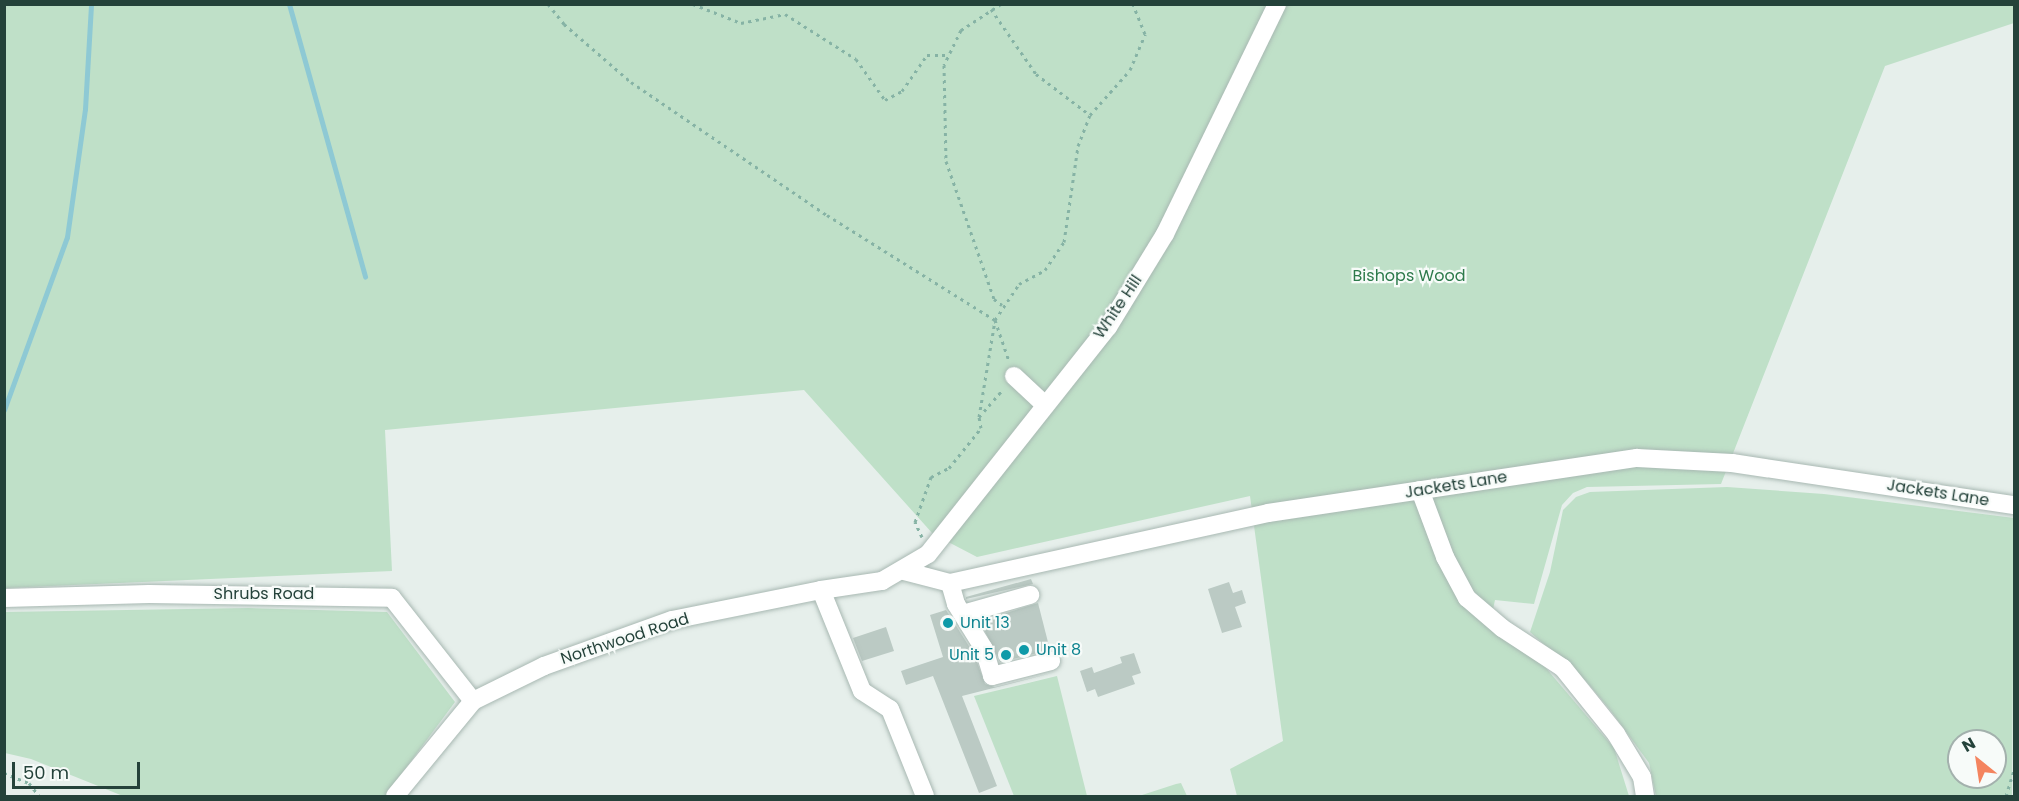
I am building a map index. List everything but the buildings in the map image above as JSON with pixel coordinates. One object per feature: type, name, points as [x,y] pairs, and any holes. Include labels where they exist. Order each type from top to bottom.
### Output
[{"type":"street","name":"White Hill","points":[[904,571],[933,550],[1044,404],[1108,327],[1164,234],[1277,4]]},
{"type":"street","points":[[1014,376],[1044,404]]},
{"type":"street","name":"Jackets Lane","points":[[904,571],[950,583],[1268,513],[1637,458],[1732,463],[2014,505]]},
{"type":"street","points":[[1420,490],[1445,557],[1467,598],[1502,628],[1563,668],[1616,734],[1642,777],[1645,796]]},
{"type":"street","name":"Northwood Road","points":[[395,796],[473,701],[544,666],[672,620],[821,590],[882,581],[904,571]]},
{"type":"street","points":[[950,583],[963,614],[984,649],[992,676],[1051,661]]},
{"type":"street","points":[[821,590],[862,691],[890,709],[925,796]]},
{"type":"street","name":"Shrubs Road","points":[[4,598],[149,594],[392,598],[473,701]]},
{"type":"street","points":[[963,614],[1030,595]]},
{"type":"path","points":[[548,4],[564,24],[631,82],[827,215],[995,320],[1014,376],[979,417]]},
{"type":"path","points":[[693,4],[741,23],[785,14],[856,59],[885,100],[902,91],[927,55],[949,55]]},
{"type":"path","points":[[1001,4],[961,30],[944,65],[945,161],[994,299],[1002,305]]},
{"type":"path","points":[[933,550],[924,541],[915,522],[927,484],[973,441],[981,428],[979,417],[995,320],[1002,305],[1019,284],[1044,270],[1064,242],[1078,146],[1090,115],[1130,70],[1145,34],[1133,4]]},
{"type":"path","points":[[991,9],[1036,74],[1090,115]]},
{"type":"path","points":[[2006,796],[2014,769]]},
{"type":"path","points":[[4,773],[29,783],[39,796]]},
{"type":"green space","name":"Bishops Wood","points":[[2014,4],[2014,23],[1885,66],[1721,484],[1587,487],[1573,493],[1562,505],[1534,604],[1495,600],[1489,627],[1534,654],[1614,748],[1629,796],[1237,796],[1230,769],[1283,741],[1250,496],[977,557],[933,534],[804,390],[385,430],[392,571],[5,588],[4,5]]},
{"type":"green space","points":[[1727,487],[1824,494],[2014,518],[2012,796],[1656,796],[1649,763],[1611,711],[1586,681],[1530,632],[1550,572],[1563,510],[1576,497],[1590,492]]},
{"type":"green space","points":[[249,608],[387,612],[455,702],[385,796],[123,796],[31,759],[5,753],[4,612]]},
{"type":"green space","points":[[1057,676],[1087,796],[1014,796],[974,696]]},
{"type":"green space","points":[[1181,783],[1187,796],[1139,796],[1176,784]]},
{"type":"waterway","points":[[4,410],[67,237],[85,109],[91,4]]},
{"type":"waterway","points":[[289,4],[365,277]]},
{"type":"place","name":"Unit 13","points":[[948,623]]},
{"type":"place","name":"Unit 8","points":[[1024,650]]},
{"type":"place","name":"Unit 5","points":[[1006,655]]}]
